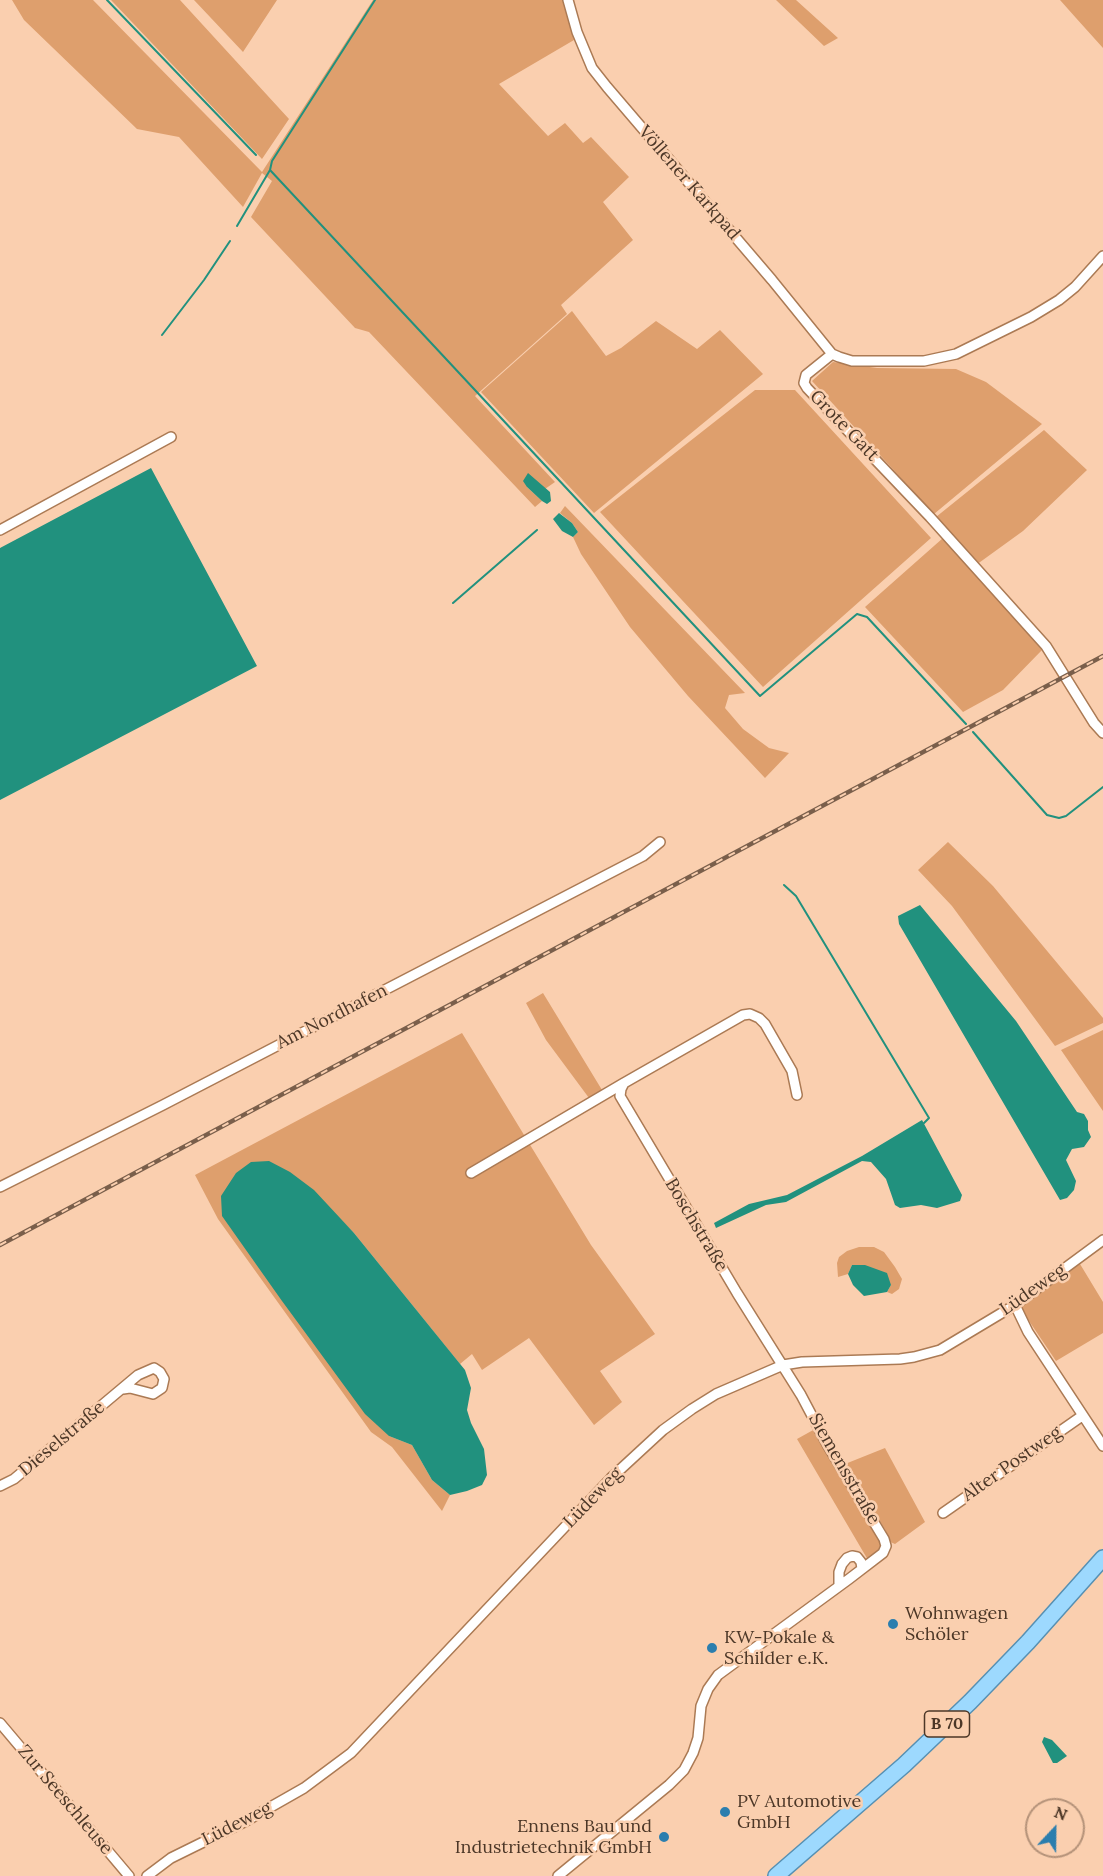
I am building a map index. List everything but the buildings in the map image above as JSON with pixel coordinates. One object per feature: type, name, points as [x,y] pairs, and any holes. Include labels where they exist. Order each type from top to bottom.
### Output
[{"type":"main road","name":"B 70","points":[[776,1876],[904,1765],[970,1702],[1029,1642],[1103,1558]]},
{"type":"street","name":"Völlener Karkpad","points":[[568,0],[577,32],[592,68],[832,354]]},
{"type":"street","points":[[832,354],[852,361],[924,361],[956,354],[1031,317],[1059,300],[1075,287],[1103,256]]},
{"type":"street","name":"Grote Gatt","points":[[832,354],[806,375],[804,383],[807,388],[1046,646],[1094,723],[1103,733]]},
{"type":"street","points":[[0,530],[171,437]]},
{"type":"street","name":"Am Nordhafen","points":[[0,1186],[163,1105],[644,856],[660,842]]},
{"type":"street","points":[[471,1173],[742,1015],[750,1014],[765,1024],[792,1071],[797,1095]]},
{"type":"street","name":"Boschstraße","points":[[624,1083],[620,1096],[736,1293],[783,1365]]},
{"type":"street","name":"Lüdeweg","points":[[147,1876],[171,1858],[246,1821],[304,1788],[351,1753],[637,1452],[663,1430],[716,1394],[783,1365],[802,1362],[900,1359],[928,1354],[960,1339],[1015,1305],[1103,1240]]},
{"type":"street","points":[[1015,1305],[1029,1332],[1103,1446]]},
{"type":"street","name":"Siemensstraße","points":[[558,1876],[669,1785],[684,1770],[698,1738],[701,1706],[708,1689],[718,1675],[883,1553],[886,1546],[884,1539],[783,1365]]},
{"type":"street","name":"Dieselstraße","points":[[0,1486],[14,1479],[123,1389]]},
{"type":"street","name":"Alter Postweg","points":[[943,1513],[1082,1416]]},
{"type":"street","points":[[839,1585],[839,1572],[847,1558],[857,1557],[862,1569]]},
{"type":"street","name":"Zur Seeschleuse","points":[[0,1723],[129,1876]]},
{"type":"shaded area","points":[[12,0],[93,0],[262,172],[373,0],[563,0],[574,40],[499,84],[548,136],[565,123],[583,143],[591,137],[629,177],[603,202],[633,240],[561,305],[567,314],[475,396],[555,482],[545,489],[538,483],[527,487],[542,501],[535,507],[369,332],[355,328],[251,217],[272,181],[262,173],[243,207],[179,137],[137,129],[24,20]]},
{"type":"shaded area","points":[[111,0],[180,0],[289,119],[262,159]]},
{"type":"shaded area","points":[[194,0],[277,0],[243,52]]},
{"type":"shaded area","points":[[776,0],[796,0],[838,38],[824,46]]},
{"type":"shaded area","points":[[1060,0],[1103,0],[1103,48],[1076,18]]},
{"type":"shaded area","points":[[572,311],[606,356],[621,348],[656,321],[697,349],[720,330],[763,374],[594,513],[481,392]]},
{"type":"shaded area","points":[[833,362],[877,368],[956,369],[986,382],[1042,424],[934,514],[812,381]]},
{"type":"shaded area","points":[[755,390],[795,390],[931,538],[763,687],[600,512]]},
{"type":"shaded area","points":[[1044,430],[1087,470],[1023,531],[976,565],[936,517]]},
{"type":"shaded area","points":[[565,506],[745,693],[729,695],[725,708],[743,729],[769,748],[789,753],[765,778],[688,696],[630,627],[581,554],[573,537],[578,532],[572,523],[560,513]]},
{"type":"shaded area","points":[[943,538],[1042,650],[1003,690],[963,712],[865,607]]},
{"type":"shaded area","points":[[948,842],[993,886],[1103,1018],[1103,1023],[1055,1046],[952,906],[918,870]]},
{"type":"shaded area","points":[[543,993],[602,1090],[589,1098],[546,1040],[526,1003]]},
{"type":"shaded area","points":[[1103,1030],[1103,1111],[1061,1050]]},
{"type":"shaded area","points":[[462,1033],[591,1245],[655,1334],[600,1371],[622,1402],[594,1425],[529,1338],[482,1370],[472,1354],[460,1364],[354,1233],[337,1216],[389,1436],[412,1445],[432,1480],[450,1495],[442,1511],[392,1447],[371,1432],[218,1219],[195,1175]]},
{"type":"shaded area","points":[[859,1247],[874,1247],[884,1252],[902,1279],[899,1289],[892,1294],[887,1292],[891,1285],[852,1265],[848,1274],[838,1277],[839,1257]]},
{"type":"shaded area","points":[[1080,1264],[1103,1302],[1103,1333],[1056,1361],[1021,1309],[1023,1304]]},
{"type":"shaded area","points":[[815,1429],[882,1542],[881,1548],[868,1560],[797,1439]]},
{"type":"shaded area","points":[[885,1448],[925,1522],[895,1544],[888,1541],[886,1531],[845,1464]]},
{"type":"water","points":[[151,468],[257,666],[0,800],[0,548]]},
{"type":"water","points":[[528,473],[550,492],[551,501],[547,504],[523,481]]},
{"type":"water","points":[[559,513],[572,523],[578,532],[573,537],[562,531],[553,519]]},
{"type":"water","points":[[920,905],[1016,1021],[1077,1112],[1084,1114],[1088,1121],[1091,1137],[1084,1147],[1072,1149],[1066,1160],[1076,1181],[1074,1190],[1067,1198],[1060,1200],[899,924],[898,916]]},
{"type":"water","points":[[922,1120],[962,1195],[960,1201],[937,1208],[921,1205],[900,1208],[895,1205],[886,1179],[871,1162],[862,1161],[786,1202],[766,1205],[716,1228],[714,1223],[749,1204],[787,1195],[862,1156]]},
{"type":"water","points":[[269,1161],[290,1172],[314,1190],[354,1233],[465,1370],[471,1388],[467,1410],[484,1449],[487,1475],[482,1485],[450,1495],[432,1480],[412,1445],[389,1436],[365,1414],[222,1216],[221,1196],[236,1173],[251,1162]]},
{"type":"water","points":[[852,1265],[865,1265],[887,1273],[891,1285],[887,1292],[864,1296],[853,1285],[848,1274]]},
{"type":"water","points":[[1044,1737],[1052,1740],[1067,1756],[1053,1763],[1042,1742]]},
{"type":"waterway","points":[[107,0],[256,155]]},
{"type":"waterway","points":[[375,0],[272,161],[270,170],[760,696],[857,614],[867,617],[966,724]]},
{"type":"waterway","points":[[237,226],[270,170]]},
{"type":"waterway","points":[[162,335],[230,241]]},
{"type":"waterway","points":[[453,603],[537,530]]},
{"type":"waterway","points":[[973,732],[1047,815],[1059,818],[1066,816],[1103,787]]},
{"type":"waterway","points":[[784,885],[796,896],[929,1118],[924,1123]]},
{"type":"railway","points":[[0,1245],[1103,656]]},
{"type":"place","name":"Wohnwagen Schöler","points":[[893,1624]]},
{"type":"place","name":"KW-Pokale & Schilder e.K.","points":[[712,1648]]},
{"type":"place","name":"PV Automotive GmbH","points":[[725,1812]]},
{"type":"place","name":"Ennens Bau und Industrietechnik GmbH","points":[[664,1837]]}]
